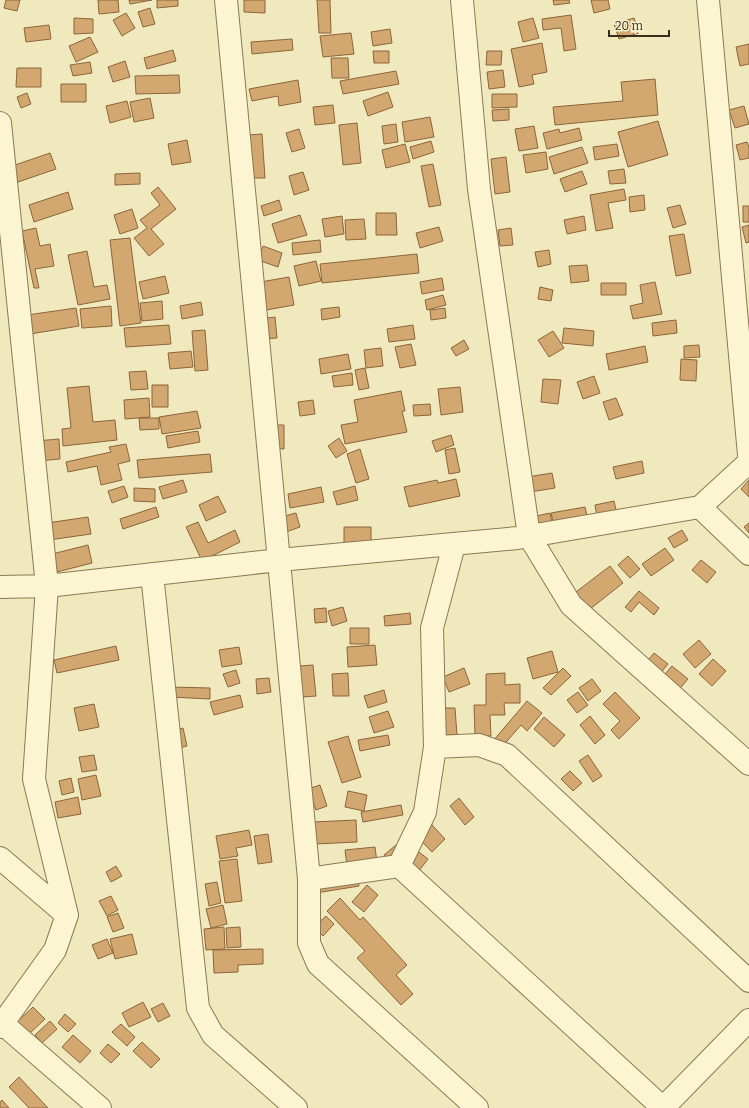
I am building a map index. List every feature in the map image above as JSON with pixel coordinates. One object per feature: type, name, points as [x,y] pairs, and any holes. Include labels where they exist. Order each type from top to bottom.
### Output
[{"type":"street","points":[[226,0],[309,879],[309,943],[318,964],[477,1108]]},
{"type":"street","points":[[462,0],[479,189],[529,536],[571,605],[749,764]]},
{"type":"street","points":[[708,0],[749,455]]},
{"type":"street","points":[[0,123],[47,586],[34,779],[67,915],[55,950],[4,1016],[100,1108]]},
{"type":"street","points":[[0,587],[47,586],[279,560],[529,536],[700,507],[749,462]]},
{"type":"street","points":[[700,507],[749,554]]},
{"type":"street","points":[[399,866],[425,812],[435,747],[432,628],[454,544]]},
{"type":"street","points":[[152,574],[198,1008],[213,1035],[296,1108]]},
{"type":"street","points":[[435,747],[480,745],[507,755],[749,981]]},
{"type":"street","points":[[0,858],[67,915]]},
{"type":"street","points":[[309,879],[399,866]]},
{"type":"street","points":[[399,866],[663,1108],[749,1020]]},
{"type":"building","points":[[6,0],[20,0],[17,11],[4,8]]},
{"type":"building","points":[[98,0],[118,0],[119,12],[99,14]]},
{"type":"building","points":[[129,0],[152,0],[130,4]]},
{"type":"building","points":[[157,0],[178,0],[178,6],[157,8]]},
{"type":"building","points":[[244,0],[265,0],[265,13],[244,12]]},
{"type":"building","points":[[317,0],[330,0],[331,33],[319,33]]},
{"type":"building","points":[[553,0],[569,0],[570,3],[554,5]]},
{"type":"building","points":[[591,0],[608,0],[610,9],[594,13]]},
{"type":"building","points":[[150,8],[155,24],[143,27],[138,12]]},
{"type":"building","points":[[126,13],[135,28],[122,36],[113,20]]},
{"type":"building","points":[[571,15],[576,49],[564,51],[561,28],[543,30],[542,19]]},
{"type":"building","points":[[74,18],[93,19],[93,33],[74,34]]},
{"type":"building","points":[[533,18],[539,38],[523,42],[518,22]]},
{"type":"building","points":[[634,18],[639,33],[619,39],[614,24]]},
{"type":"building","points":[[49,25],[51,39],[26,42],[24,28]]},
{"type":"building","points":[[390,29],[392,43],[373,46],[371,32]]},
{"type":"building","points":[[351,33],[354,54],[323,57],[320,36]]},
{"type":"building","points":[[90,37],[98,52],[76,62],[69,46]]},
{"type":"building","points":[[292,39],[293,50],[252,54],[251,42]]},
{"type":"building","points":[[542,43],[547,72],[532,75],[534,84],[519,87],[511,49]]},
{"type":"building","points":[[749,44],[749,64],[740,66],[736,47]]},
{"type":"building","points":[[173,50],[176,61],[147,69],[144,58]]},
{"type":"building","points":[[373,51],[389,51],[389,63],[374,63]]},
{"type":"building","points":[[487,51],[502,51],[501,65],[486,65]]},
{"type":"building","points":[[331,58],[348,58],[349,78],[332,78]]},
{"type":"building","points":[[125,61],[130,77],[113,82],[108,67]]},
{"type":"building","points":[[90,62],[92,73],[73,76],[70,65]]},
{"type":"building","points":[[17,68],[41,68],[41,87],[16,87]]},
{"type":"building","points":[[503,70],[505,87],[489,89],[487,72]]},
{"type":"building","points":[[396,71],[399,84],[343,94],[340,81]]},
{"type":"building","points":[[179,75],[180,93],[136,94],[135,76]]},
{"type":"building","points":[[655,79],[658,115],[555,125],[553,107],[623,101],[621,82]]},
{"type":"building","points":[[298,80],[301,102],[279,106],[278,96],[252,101],[249,89]]},
{"type":"building","points":[[61,84],[86,84],[86,102],[61,102]]},
{"type":"building","points":[[388,92],[393,107],[368,116],[363,101]]},
{"type":"building","points":[[27,93],[31,104],[21,108],[17,97]]},
{"type":"building","points":[[492,94],[517,94],[517,107],[492,108]]},
{"type":"building","points":[[150,98],[154,118],[134,122],[130,102]]},
{"type":"building","points":[[127,101],[131,117],[110,123],[106,106]]},
{"type":"building","points":[[333,105],[335,123],[315,125],[313,107]]},
{"type":"building","points":[[744,106],[749,124],[735,128],[729,110]]},
{"type":"building","points":[[509,109],[509,120],[493,121],[492,110]]},
{"type":"building","points":[[430,117],[434,137],[405,142],[402,122]]},
{"type":"building","points":[[658,121],[668,155],[628,167],[618,132]]},
{"type":"building","points":[[357,123],[361,163],[343,165],[339,125]]},
{"type":"building","points":[[396,124],[398,142],[384,144],[382,126]]},
{"type":"building","points":[[534,126],[538,148],[519,151],[515,129]]},
{"type":"building","points":[[579,128],[582,140],[547,149],[543,133],[559,129],[560,133]]},
{"type":"building","points":[[299,129],[305,148],[292,152],[286,133]]},
{"type":"building","points":[[262,134],[265,178],[251,178],[248,135]]},
{"type":"building","points":[[187,140],[191,162],[172,165],[168,144]]},
{"type":"building","points":[[431,141],[434,152],[413,159],[410,147]]},
{"type":"building","points":[[747,142],[749,147],[749,158],[740,160],[736,145]]},
{"type":"building","points":[[405,144],[410,162],[386,168],[382,150]]},
{"type":"building","points":[[617,144],[619,156],[595,160],[593,147]]},
{"type":"building","points":[[582,147],[588,163],[554,174],[549,157]]},
{"type":"building","points":[[546,152],[548,169],[526,173],[523,155]]},
{"type":"building","points":[[50,153],[56,169],[18,182],[12,166]]},
{"type":"building","points":[[506,157],[510,192],[495,194],[491,159]]},
{"type":"building","points":[[433,164],[441,205],[429,207],[421,166]]},
{"type":"building","points":[[624,169],[626,183],[610,184],[608,171]]},
{"type":"building","points":[[582,171],[587,184],[565,192],[560,179]]},
{"type":"building","points":[[303,172],[309,190],[294,195],[289,176]]},
{"type":"building","points":[[140,173],[140,184],[115,185],[115,174]]},
{"type":"building","points":[[158,187],[176,209],[151,229],[164,244],[149,256],[134,238],[147,228],[140,220],[160,205],[151,193]]},
{"type":"building","points":[[624,189],[626,200],[608,203],[613,228],[596,231],[590,195]]},
{"type":"building","points":[[68,192],[73,209],[34,222],[29,205]]},
{"type":"building","points":[[644,195],[645,210],[630,212],[629,197]]},
{"type":"building","points":[[279,200],[282,210],[264,216],[261,206]]},
{"type":"building","points":[[680,205],[686,224],[673,228],[667,208]]},
{"type":"building","points":[[743,206],[749,206],[749,222],[743,222]]},
{"type":"building","points":[[132,209],[138,228],[120,234],[114,215]]},
{"type":"building","points":[[376,213],[396,213],[397,235],[376,235]]},
{"type":"building","points":[[300,215],[307,235],[278,243],[272,224]]},
{"type":"building","points":[[342,216],[344,234],[325,237],[322,219]]},
{"type":"building","points":[[584,216],[586,230],[567,234],[564,220]]},
{"type":"building","points":[[364,219],[366,239],[346,240],[345,220]]},
{"type":"building","points":[[749,225],[749,242],[746,243],[742,227]]},
{"type":"building","points":[[439,227],[443,241],[420,248],[416,233]]},
{"type":"building","points":[[36,228],[40,246],[50,244],[54,266],[35,269],[39,288],[34,288],[22,231]]},
{"type":"building","points":[[511,228],[513,245],[500,246],[498,230]]},
{"type":"building","points":[[684,234],[691,273],[676,276],[669,236]]},
{"type":"building","points":[[130,238],[141,323],[120,326],[110,240]]},
{"type":"building","points":[[320,240],[321,252],[293,255],[292,243]]},
{"type":"building","points":[[263,246],[282,253],[278,267],[258,260]]},
{"type":"building","points":[[549,250],[551,264],[538,267],[535,252]]},
{"type":"building","points":[[87,251],[94,287],[107,285],[110,299],[78,305],[68,255]]},
{"type":"building","points":[[417,254],[419,273],[322,283],[320,264]]},
{"type":"building","points":[[316,261],[321,281],[299,286],[294,266]]},
{"type":"building","points":[[587,265],[589,281],[571,283],[569,266]]},
{"type":"building","points":[[165,276],[169,293],[143,299],[139,282]]},
{"type":"building","points":[[289,277],[294,305],[261,311],[255,283]]},
{"type":"building","points":[[442,278],[444,290],[422,294],[420,282]]},
{"type":"building","points":[[655,282],[662,314],[633,319],[630,306],[643,303],[640,285]]},
{"type":"building","points":[[601,283],[626,283],[626,295],[601,295]]},
{"type":"building","points":[[540,287],[553,290],[551,301],[538,299]]},
{"type":"building","points":[[443,295],[446,305],[427,310],[425,300]]},
{"type":"building","points":[[162,301],[163,319],[142,321],[140,303]]},
{"type":"building","points":[[201,302],[203,315],[182,319],[180,306]]},
{"type":"building","points":[[111,306],[112,326],[82,328],[80,309]]},
{"type":"building","points":[[339,307],[340,317],[322,320],[321,309]]},
{"type":"building","points":[[76,308],[79,326],[30,334],[27,315]]},
{"type":"building","points":[[445,308],[446,318],[431,320],[430,310]]},
{"type":"building","points":[[275,317],[277,338],[262,339],[260,319]]},
{"type":"building","points":[[676,320],[677,333],[653,336],[652,323]]},
{"type":"building","points":[[169,325],[171,344],[126,347],[124,328]]},
{"type":"building","points":[[413,325],[415,339],[389,342],[387,329]]},
{"type":"building","points":[[564,328],[594,331],[593,346],[562,343]]},
{"type":"building","points":[[205,330],[208,370],[195,371],[192,331]]},
{"type":"building","points":[[553,331],[564,348],[549,357],[538,340]]},
{"type":"building","points":[[464,340],[469,349],[456,356],[451,348]]},
{"type":"building","points":[[411,344],[416,365],[400,368],[395,347]]},
{"type":"building","points":[[699,345],[700,357],[684,358],[684,346]]},
{"type":"building","points":[[645,346],[648,362],[609,370],[606,354]]},
{"type":"building","points":[[381,348],[383,366],[366,368],[364,350]]},
{"type":"building","points":[[191,351],[193,367],[170,369],[168,353]]},
{"type":"building","points":[[348,354],[351,369],[321,374],[319,359]]},
{"type":"building","points":[[681,359],[697,360],[696,381],[680,380]]},
{"type":"building","points":[[365,368],[369,388],[359,390],[355,370]]},
{"type":"building","points":[[146,371],[148,389],[131,390],[129,372]]},
{"type":"building","points":[[352,373],[353,385],[334,387],[332,376]]},
{"type":"building","points":[[594,376],[600,393],[583,399],[577,382]]},
{"type":"building","points":[[543,379],[561,380],[558,404],[541,402]]},
{"type":"building","points":[[152,385],[168,385],[168,407],[152,407]]},
{"type":"building","points":[[89,386],[93,422],[115,420],[117,440],[63,446],[62,429],[71,428],[67,388]]},
{"type":"building","points":[[460,387],[463,412],[441,415],[438,389]]},
{"type":"building","points":[[401,391],[405,411],[402,411],[407,432],[345,444],[341,425],[358,422],[354,400]]},
{"type":"building","points":[[149,398],[150,417],[125,419],[124,400]]},
{"type":"building","points":[[616,398],[623,415],[609,420],[603,402]]},
{"type":"building","points":[[313,400],[315,414],[300,416],[298,402]]},
{"type":"building","points":[[430,404],[431,415],[414,416],[413,405]]},
{"type":"building","points":[[197,411],[201,428],[162,434],[159,417]]},
{"type":"building","points":[[139,418],[159,418],[159,429],[140,430]]},
{"type":"building","points":[[270,425],[284,425],[284,449],[270,448]]},
{"type":"building","points":[[198,431],[200,442],[168,448],[166,436]]},
{"type":"building","points":[[451,435],[454,445],[436,452],[432,441]]},
{"type":"building","points":[[339,438],[347,451],[336,458],[328,446]]},
{"type":"building","points":[[59,439],[60,459],[38,461],[36,441]]},
{"type":"building","points":[[126,444],[130,461],[118,464],[122,480],[101,485],[97,466],[68,472],[66,462],[111,452],[109,447]]},
{"type":"building","points":[[455,448],[460,472],[449,474],[445,450]]},
{"type":"building","points":[[360,449],[369,479],[356,483],[347,454]]},
{"type":"building","points":[[210,454],[212,472],[139,478],[137,460]]},
{"type":"building","points":[[642,461],[644,473],[616,479],[613,467]]},
{"type":"building","points":[[552,473],[555,488],[530,492],[527,477]]},
{"type":"building","points":[[456,479],[460,496],[409,507],[404,487],[437,480],[438,483]]},
{"type":"building","points":[[183,480],[187,492],[163,499],[159,487]]},
{"type":"building","points":[[749,480],[749,497],[741,489]]},
{"type":"building","points":[[124,486],[128,497],[112,503],[108,491]]},
{"type":"building","points":[[355,486],[358,500],[337,505],[333,492]]},
{"type":"building","points":[[321,487],[324,502],[290,508],[288,494]]},
{"type":"building","points":[[134,488],[155,489],[155,502],[134,501]]},
{"type":"building","points":[[218,496],[226,512],[206,521],[199,505]]},
{"type":"building","points":[[614,501],[618,518],[598,522],[595,505]]},
{"type":"building","points":[[156,507],[159,517],[123,529],[120,519]]},
{"type":"building","points":[[585,507],[588,520],[554,526],[551,513]]},
{"type":"building","points":[[296,513],[300,527],[286,532],[281,517]]},
{"type":"building","points":[[550,513],[553,528],[530,533],[527,518]]},
{"type":"building","points":[[88,517],[91,534],[49,540],[47,523]]},
{"type":"building","points":[[198,522],[208,543],[235,530],[240,542],[202,561],[186,527]]},
{"type":"building","points":[[749,523],[749,533],[744,527]]},
{"type":"building","points":[[344,527],[371,527],[371,546],[344,546]]},
{"type":"building","points":[[682,530],[688,540],[674,548],[668,538]]},
{"type":"building","points":[[88,545],[92,563],[49,574],[44,556]]},
{"type":"building","points":[[665,548],[674,560],[651,576],[642,564]]},
{"type":"building","points":[[628,556],[640,569],[630,578],[618,565]]},
{"type":"building","points":[[701,560],[716,572],[707,583],[692,570]]},
{"type":"building","points":[[610,566],[623,583],[585,613],[572,595]]},
{"type":"building","points":[[639,591],[659,608],[654,615],[639,602],[631,612],[625,607]]},
{"type":"building","points":[[343,607],[347,621],[332,626],[328,611]]},
{"type":"building","points":[[326,608],[327,622],[315,623],[314,609]]},
{"type":"building","points":[[410,613],[411,624],[385,626],[384,616]]},
{"type":"building","points":[[350,628],[369,628],[369,644],[350,644]]},
{"type":"building","points":[[699,640],[711,654],[695,668],[683,654]]},
{"type":"building","points":[[375,645],[377,665],[348,667],[347,647]]},
{"type":"building","points":[[116,646],[119,660],[57,673],[54,660]]},
{"type":"building","points":[[239,647],[242,664],[222,667],[219,650]]},
{"type":"building","points":[[552,651],[558,672],[533,679],[527,658]]},
{"type":"building","points":[[654,653],[668,664],[659,675],[645,664]]},
{"type":"building","points":[[713,659],[726,671],[712,686],[699,674]]},
{"type":"building","points":[[313,665],[316,696],[302,697],[300,666]]},
{"type":"building","points":[[672,666],[688,679],[676,693],[660,680]]},
{"type":"building","points":[[464,668],[470,684],[449,692],[443,677]]},
{"type":"building","points":[[563,668],[571,676],[551,695],[543,688]]},
{"type":"building","points":[[236,670],[240,683],[228,687],[223,674]]},
{"type":"building","points":[[348,673],[349,696],[333,696],[332,674]]},
{"type":"building","points":[[505,673],[505,685],[520,684],[520,703],[504,703],[505,715],[490,715],[491,736],[475,736],[474,705],[486,705],[486,674]]},
{"type":"building","points":[[269,678],[271,692],[257,694],[256,679]]},
{"type":"building","points":[[592,679],[601,691],[588,701],[579,688]]},
{"type":"building","points":[[171,687],[210,688],[210,699],[170,697]]},
{"type":"building","points":[[384,690],[387,702],[368,708],[364,696]]},
{"type":"building","points":[[578,692],[588,705],[577,713],[567,700]]},
{"type":"building","points":[[615,692],[640,718],[619,739],[611,730],[620,721],[603,704]]},
{"type":"building","points":[[240,695],[243,707],[214,715],[210,702]]},
{"type":"building","points":[[527,701],[542,713],[527,731],[521,725],[501,748],[493,741]]},
{"type":"building","points":[[94,704],[99,727],[79,731],[74,708]]},
{"type":"building","points":[[441,708],[455,708],[457,735],[443,735]]},
{"type":"building","points":[[388,711],[394,727],[374,733],[369,717]]},
{"type":"building","points":[[590,716],[605,735],[595,744],[580,725]]},
{"type":"building","points":[[544,717],[565,735],[554,747],[534,729]]},
{"type":"building","points":[[183,728],[187,746],[167,751],[162,734]]},
{"type":"building","points":[[388,735],[390,745],[360,751],[358,740]]},
{"type":"building","points":[[348,736],[361,777],[342,783],[328,742]]},
{"type":"building","points":[[94,755],[97,770],[82,772],[79,757]]},
{"type":"building","points":[[588,755],[602,776],[593,782],[579,761]]},
{"type":"building","points":[[570,771],[582,783],[573,791],[561,779]]},
{"type":"building","points":[[96,775],[101,796],[82,800],[78,779]]},
{"type":"building","points":[[71,778],[74,792],[62,795],[59,781]]},
{"type":"building","points":[[320,785],[327,806],[316,810],[308,789]]},
{"type":"building","points":[[348,791],[367,795],[364,811],[345,807]]},
{"type":"building","points":[[78,797],[81,814],[58,818],[55,802]]},
{"type":"building","points":[[459,798],[474,817],[465,825],[450,806]]},
{"type":"building","points":[[401,805],[403,815],[363,822],[361,812]]},
{"type":"building","points":[[421,813],[445,839],[432,852],[407,826]]},
{"type":"building","points":[[356,820],[357,842],[315,844],[313,822]]},
{"type":"building","points":[[249,830],[252,845],[236,848],[238,856],[220,859],[216,836]]},
{"type":"building","points":[[268,834],[272,862],[258,864],[254,836]]},
{"type":"building","points":[[402,840],[392,865],[384,855]]},
{"type":"building","points":[[375,847],[377,863],[347,866],[345,850]]},
{"type":"building","points":[[415,849],[428,859],[415,876],[402,866]]},
{"type":"building","points":[[237,859],[242,901],[225,903],[219,861]]},
{"type":"building","points":[[116,866],[122,876],[111,882],[106,872]]},
{"type":"building","points":[[357,871],[359,886],[316,893],[313,878]]},
{"type":"building","points":[[217,882],[221,903],[209,906],[205,884]]},
{"type":"building","points":[[367,885],[378,895],[364,912],[352,902]]},
{"type":"building","points":[[111,896],[118,910],[107,916],[99,901]]},
{"type":"building","points":[[340,898],[360,920],[363,917],[407,965],[396,975],[413,994],[401,1005],[357,958],[365,951],[327,911]]},
{"type":"building","points":[[223,905],[227,924],[211,928],[206,909]]},
{"type":"building","points":[[118,913],[124,928],[113,932],[107,917]]},
{"type":"building","points":[[326,916],[334,924],[323,936],[314,927]]},
{"type":"building","points":[[224,927],[225,949],[206,950],[204,929]]},
{"type":"building","points":[[240,927],[241,947],[227,948],[226,928]]},
{"type":"building","points":[[132,934],[137,954],[115,959],[110,939]]},
{"type":"building","points":[[107,939],[113,953],[98,959],[92,945]]},
{"type":"building","points":[[263,949],[263,964],[238,965],[238,972],[214,973],[213,950]]},
{"type":"building","points":[[143,1002],[151,1017],[129,1027],[122,1013]]},
{"type":"building","points":[[163,1003],[170,1016],[158,1022],[151,1009]]},
{"type":"building","points":[[33,1007],[45,1019],[15,1047],[3,1035]]},
{"type":"building","points":[[65,1014],[76,1024],[68,1032],[58,1023]]},
{"type":"building","points":[[50,1021],[57,1029],[42,1043],[35,1035]]},
{"type":"building","points":[[121,1024],[135,1037],[127,1046],[112,1032]]},
{"type":"building","points":[[73,1035],[91,1051],[80,1063],[62,1047]]},
{"type":"building","points":[[142,1042],[160,1059],[151,1068],[133,1051]]},
{"type":"building","points":[[108,1044],[120,1054],[111,1063],[100,1053]]},
{"type":"building","points":[[19,1077],[48,1108],[29,1108],[9,1087]]},
{"type":"building","points":[[2,1100],[9,1108],[0,1108],[0,1102]]}]
